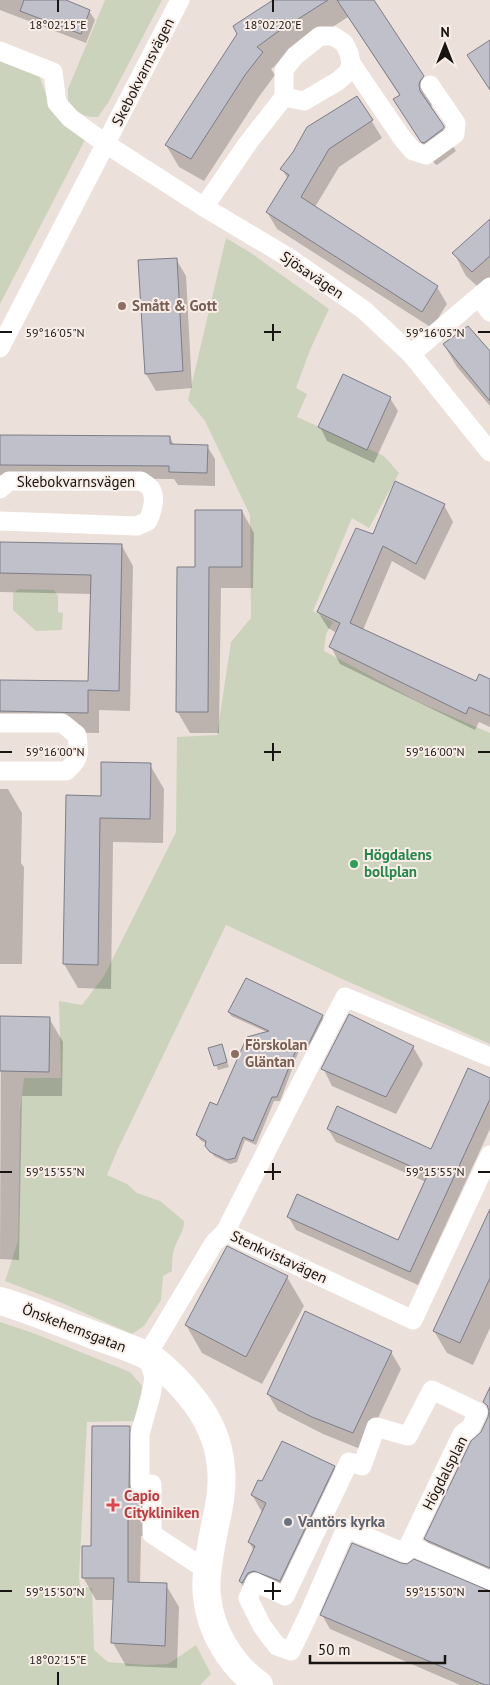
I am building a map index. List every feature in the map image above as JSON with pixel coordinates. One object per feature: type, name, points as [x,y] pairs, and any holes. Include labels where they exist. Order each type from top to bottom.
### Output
[{"type":"street","name":"Skebokvarnsvägen","points":[[0,348],[180,0]]},
{"type":"street","points":[[204,207],[248,143],[284,96],[284,70],[295,56],[320,36],[333,36],[344,43],[351,63],[402,138],[413,151],[426,155],[455,134],[456,123],[430,85]]},
{"type":"street","name":"Skebokvarnsvägen","points":[[0,51],[53,72],[57,102],[70,118],[106,144]]},
{"type":"street","points":[[284,96],[304,101],[344,76],[349,71],[351,63]]},
{"type":"street","name":"Sjösavägen","points":[[106,144],[204,207],[291,259],[364,310],[411,354],[490,452]]},
{"type":"street","points":[[411,354],[486,299]]},
{"type":"street","name":"Skebokvarnsvägen","points":[[0,490],[9,481],[141,481],[151,489],[153,500],[152,512],[148,521],[138,526],[0,521]]},
{"type":"street","points":[[0,723],[62,724],[78,735],[79,753],[75,764],[66,771],[0,771]]},
{"type":"street","name":"Stenkvistavägen","points":[[490,1057],[345,997],[225,1232],[413,1320],[490,1155]]},
{"type":"street","points":[[208,1571],[152,1534],[152,1484],[140,1484],[140,1434],[154,1377],[147,1356],[214,1243],[225,1232]]},
{"type":"street","name":"Önskehemsgatan","points":[[0,1301],[147,1356],[180,1384],[195,1401],[206,1418],[216,1442],[222,1469],[208,1571],[207,1597],[210,1615],[231,1658],[248,1677],[259,1685]]},
{"type":"street","name":"Högdalsplan","points":[[432,1390],[478,1412],[471,1427],[462,1434],[409,1545],[405,1553],[346,1528],[291,1651],[277,1646],[262,1626],[248,1598],[255,1582],[285,1596],[349,1462],[362,1466],[376,1427],[408,1436],[432,1390]]},
{"type":"street","points":[[409,1545],[490,1580]]},
{"type":"green space","points":[[105,0],[162,0],[108,103],[98,117],[93,117],[81,114],[68,101],[68,89]]},
{"type":"green space","points":[[0,59],[39,75],[50,106],[87,136],[0,304]]},
{"type":"green space","points":[[226,238],[251,253],[329,309],[310,350],[296,388],[307,394],[297,417],[384,456],[399,473],[369,528],[352,518],[313,611],[333,622],[326,634],[324,651],[419,702],[490,733],[490,1044],[226,925],[107,1175],[127,1184],[137,1193],[160,1201],[184,1221],[183,1230],[174,1251],[172,1271],[163,1276],[161,1300],[144,1326],[132,1334],[62,1303],[5,1281],[18,1241],[20,1112],[24,1078],[61,1078],[59,1001],[82,1005],[104,976],[176,832],[177,737],[217,735],[231,642],[251,618],[250,515],[205,421],[188,400]]},
{"type":"green space","points":[[19,589],[54,590],[58,596],[58,612],[63,613],[62,630],[36,631],[13,610],[13,593]]},
{"type":"green space","points":[[0,1322],[33,1333],[130,1372],[142,1386],[136,1421],[87,1422],[80,1586],[92,1588],[94,1650],[108,1662],[145,1665],[168,1664],[196,1645],[211,1674],[200,1685],[0,1685]]},
{"type":"building","points":[[24,0],[66,0],[90,10],[81,34],[20,11]]},
{"type":"building","points":[[273,0],[328,0],[257,47],[263,52],[245,75],[191,159],[165,145],[237,34],[233,26]]},
{"type":"building","points":[[337,0],[374,0],[424,76],[420,81],[420,91],[444,128],[424,143],[421,142],[393,99],[400,95]]},
{"type":"building","points":[[490,40],[490,90],[467,55]]},
{"type":"building","points":[[357,96],[373,120],[329,149],[301,197],[438,286],[422,312],[266,212],[289,175],[280,169],[293,152],[307,127]]},
{"type":"building","points":[[490,219],[490,256],[472,272],[452,253]]},
{"type":"building","points":[[177,258],[183,371],[145,374],[138,260]]},
{"type":"building","points":[[468,326],[490,351],[490,401],[443,344]]},
{"type":"building","points":[[343,374],[391,397],[367,450],[318,427]]},
{"type":"building","points":[[0,435],[170,436],[170,444],[208,445],[207,473],[169,472],[169,466],[0,465]]},
{"type":"building","points":[[395,481],[445,504],[416,564],[383,546],[350,623],[476,681],[479,674],[490,679],[490,716],[469,707],[466,714],[329,647],[340,623],[317,612],[356,528],[373,534]]},
{"type":"building","points":[[195,510],[242,510],[242,567],[209,567],[208,712],[176,712],[177,567],[195,567]]},
{"type":"building","points":[[0,542],[122,544],[119,691],[88,690],[88,713],[0,711],[0,680],[88,681],[91,575],[0,573]]},
{"type":"building","points":[[101,762],[151,763],[150,819],[100,818],[98,965],[63,964],[66,795],[101,796]]},
{"type":"building","points":[[246,978],[323,1015],[307,1047],[298,1045],[277,1097],[272,1097],[253,1141],[243,1137],[235,1158],[227,1160],[210,1152],[205,1146],[206,1141],[196,1135],[210,1102],[217,1105],[247,1037],[269,1031],[228,1012]]},
{"type":"building","points":[[349,1014],[414,1046],[386,1097],[321,1069]]},
{"type":"building","points":[[0,1016],[50,1017],[49,1072],[0,1071]]},
{"type":"building","points":[[222,1044],[227,1062],[214,1066],[208,1048]]},
{"type":"building","points":[[468,1068],[490,1078],[490,1099],[410,1272],[287,1217],[297,1194],[398,1240],[428,1174],[327,1129],[337,1106],[431,1149]]},
{"type":"building","points":[[490,1209],[490,1278],[460,1343],[433,1331]]},
{"type":"building","points":[[227,1246],[288,1276],[246,1357],[185,1325]]},
{"type":"building","points":[[305,1311],[392,1351],[353,1433],[312,1417],[267,1394]]},
{"type":"building","points":[[490,1387],[490,1568],[424,1539],[471,1441],[481,1432],[488,1417],[487,1405],[483,1402]]},
{"type":"building","points":[[92,1426],[130,1426],[129,1492],[141,1495],[141,1514],[128,1514],[128,1582],[167,1583],[165,1646],[111,1643],[114,1578],[82,1578],[82,1546],[91,1546]]},
{"type":"building","name":"Vantörs kyrka","points":[[282,1441],[335,1466],[280,1581],[254,1571],[248,1573],[242,1583],[239,1581],[255,1546],[248,1542],[266,1503],[251,1495],[258,1480],[262,1481]]},
{"type":"building","points":[[352,1543],[401,1563],[407,1564],[414,1559],[490,1591],[490,1685],[485,1685],[320,1615]]},
{"type":"place","name":"Smått & Gott","points":[[122,306]]},
{"type":"place","name":"Högdalens bollplan","points":[[354,864]]},
{"type":"place","name":"Förskolan Gläntan","points":[[235,1054]]},
{"type":"place","name":"Capio Citykliniken","points":[[113,1505]]},
{"type":"place","name":"Vantörs kyrka","points":[[288,1522]]}]
